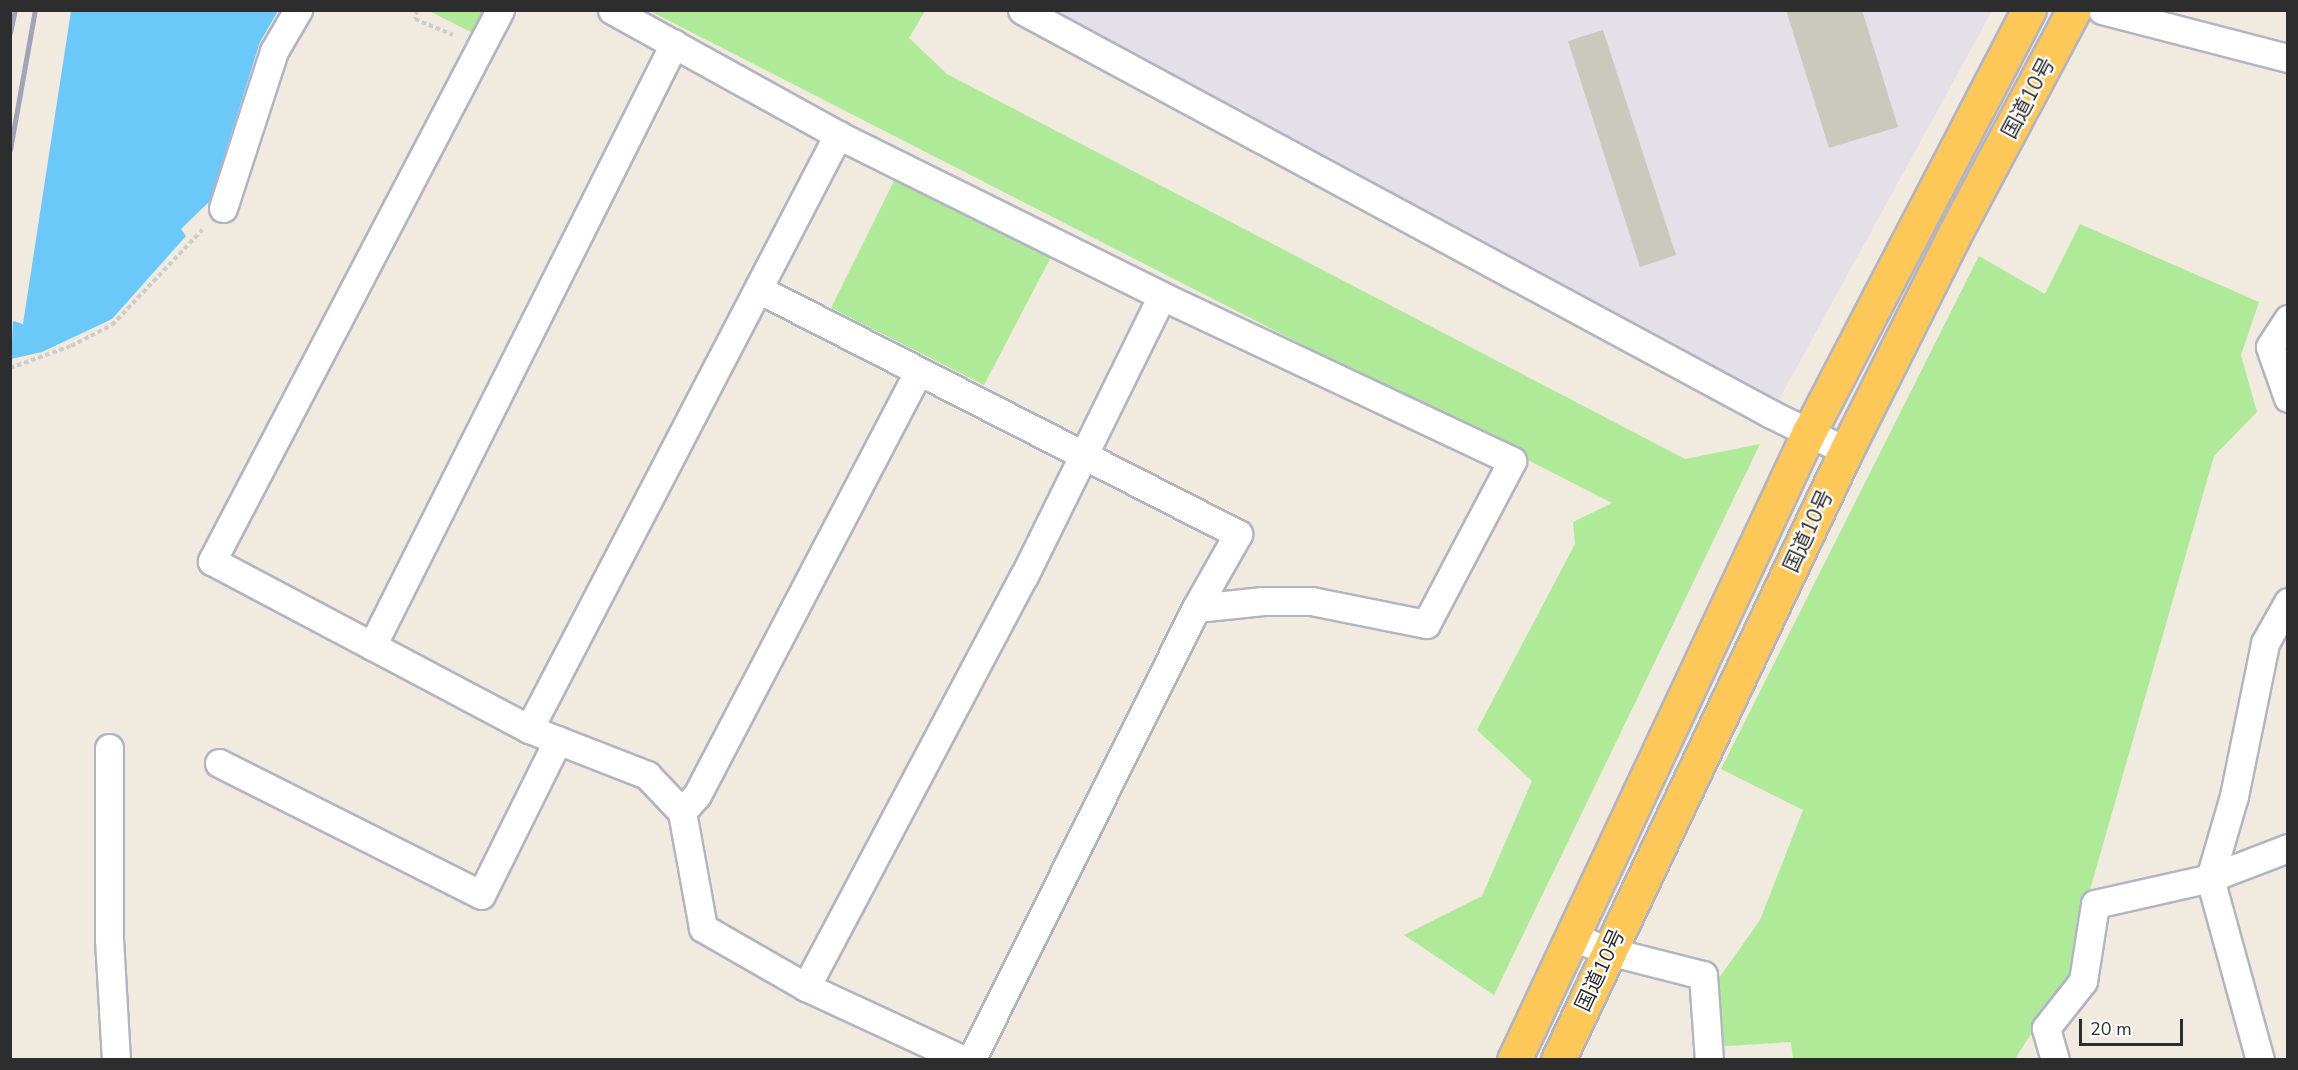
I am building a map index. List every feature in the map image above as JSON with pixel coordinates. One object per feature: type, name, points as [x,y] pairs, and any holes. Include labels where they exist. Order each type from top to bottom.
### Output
[{"type":"highway","name":"国道10号","points":[[1514,1059],[1809,432],[2030,10]]},
{"type":"highway","name":"国道10号","points":[[1558,1059],[1846,451],[1952,239],[2074,10]]},
{"type":"street","points":[[223,208],[274,51],[298,10]]},
{"type":"street","points":[[500,10],[212,561],[529,729],[647,775],[682,812],[704,928],[806,987],[908,1030],[964,1059]]},
{"type":"street","points":[[612,10],[838,135],[1162,296],[1512,461],[1426,624],[1311,602],[1263,601],[1196,608]]},
{"type":"street","points":[[1022,10],[1846,451]]},
{"type":"street","points":[[2102,10],[2288,58]]},
{"type":"street","points":[[372,646],[675,44]]},
{"type":"street","points":[[529,729],[838,135]]},
{"type":"street","points":[[758,289],[1083,458],[1238,534],[1196,608],[971,1059]]},
{"type":"street","points":[[806,987],[1024,576],[1162,296]]},
{"type":"street","points":[[2288,319],[2270,347],[2288,398]]},
{"type":"street","points":[[682,812],[698,795],[918,372]]},
{"type":"street","points":[[2260,1059],[2210,878],[2234,796],[2265,643],[2288,603]]},
{"type":"street","points":[[219,763],[481,895],[558,740]]},
{"type":"street","points":[[109,748],[109,939],[116,1059]]},
{"type":"street","points":[[2055,1059],[2046,1028],[2083,981],[2095,904],[2210,878],[2288,848]]},
{"type":"street","points":[[1570,936],[1608,951],[1703,975],[1709,1059]]},
{"type":"path","points":[[417,10],[415,19],[481,47]]},
{"type":"path","points":[[10,368],[71,346],[112,325],[223,208]]},
{"type":"shaded area","points":[[1022,11],[1992,11],[1771,414]]},
{"type":"green space","points":[[427,10],[487,11],[475,34]]},
{"type":"green space","points":[[650,11],[925,11],[909,38],[947,74],[1685,459],[1760,444],[1494,995],[1404,935],[1482,896],[1532,781],[1477,730],[1575,544],[1573,522],[1612,503]]},
{"type":"green space","points":[[896,177],[1051,257],[984,385],[831,308]]},
{"type":"green space","points":[[2080,224],[2259,302],[2241,355],[2257,412],[2214,456],[2090,890],[2078,960],[2015,1059],[1793,1060],[1791,1042],[1712,1047],[1712,988],[1760,920],[1803,810],[1721,769],[1979,256],[2045,294]]},
{"type":"water","points":[[71,11],[278,11],[260,42],[210,201],[181,229],[186,236],[112,319],[42,352],[11,359],[13,321],[23,324]]},
{"type":"building","points":[[1786,10],[1862,10],[1898,127],[1829,148]]},
{"type":"building","points":[[1603,30],[1676,255],[1640,267],[1568,41]]},
{"type":"railway","points":[[10,33],[15,10]]},
{"type":"railway","points":[[10,150],[35,10]]}]
